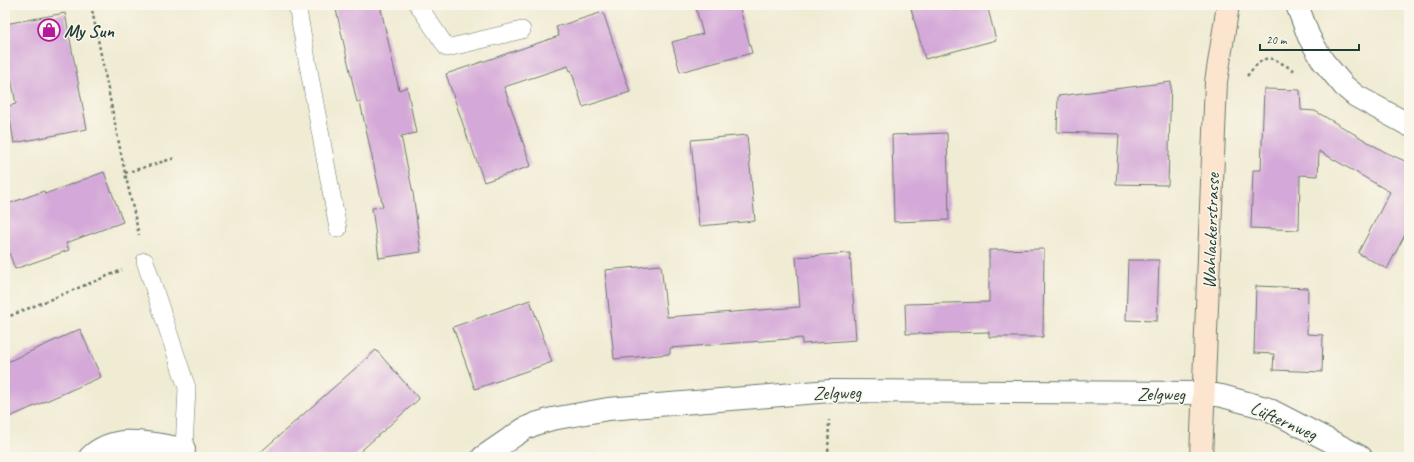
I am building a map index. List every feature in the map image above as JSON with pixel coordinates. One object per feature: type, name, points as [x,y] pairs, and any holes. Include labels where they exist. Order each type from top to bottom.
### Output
[{"type":"street","name":"Wahlackerstrasse","points":[[1201,457],[1216,82],[1228,5]]},
{"type":"street","points":[[1297,5],[1309,37],[1323,61],[1344,86],[1356,96],[1409,125]]},
{"type":"street","name":"Zelgweg","points":[[483,457],[524,430],[552,418],[608,409],[830,391],[1204,393]]},
{"type":"street","name":"Lüfternweg","points":[[1204,393],[1222,396],[1266,408],[1362,457]]},
{"type":"street","points":[[90,457],[107,445],[119,442],[133,442],[183,453]]},
{"type":"lane","points":[[296,5],[338,229]]},
{"type":"lane","points":[[418,5],[447,48],[522,30]]},
{"type":"lane","points":[[145,261],[187,388],[183,453]]},
{"type":"path","points":[[5,318],[145,261],[125,173],[91,5]]},
{"type":"path","points":[[1244,80],[1258,62],[1268,58],[1273,59],[1299,73]]},
{"type":"path","points":[[125,173],[175,158]]},
{"type":"path","points":[[828,457],[830,391]]},
{"type":"building","points":[[335,5],[380,5],[399,90],[407,87],[416,133],[401,136],[413,193],[421,252],[379,258],[372,208],[383,207],[360,102],[357,102]]},
{"type":"building","points":[[695,5],[739,5],[752,53],[680,72],[672,42],[703,34]]},
{"type":"building","points":[[910,5],[987,5],[996,40],[925,59]]},
{"type":"building","points":[[603,12],[630,92],[583,107],[571,70],[570,71],[568,66],[504,87],[531,166],[484,182],[446,74],[559,36],[556,27]]},
{"type":"building","points":[[65,13],[87,129],[14,143],[8,106],[16,104],[5,47],[5,24]]},
{"type":"building","points":[[1171,82],[1168,185],[1116,184],[1119,134],[1057,132],[1058,96]]},
{"type":"building","points":[[1264,89],[1300,90],[1301,110],[1315,111],[1385,152],[1407,162],[1409,158],[1409,227],[1387,269],[1358,253],[1390,192],[1319,151],[1318,176],[1300,175],[1299,230],[1251,228],[1253,170],[1261,170]]},
{"type":"building","points":[[947,133],[949,220],[894,222],[892,135]]},
{"type":"building","points":[[747,135],[755,221],[699,226],[691,140]]},
{"type":"building","points":[[104,172],[123,222],[66,243],[69,250],[15,269],[5,242],[5,205],[44,191],[45,194]]},
{"type":"building","points":[[1044,249],[1043,337],[989,337],[989,332],[906,334],[905,304],[989,302],[989,250]]},
{"type":"building","points":[[850,253],[856,340],[802,344],[802,338],[670,348],[670,354],[614,359],[605,270],[661,265],[667,317],[800,307],[796,257]]},
{"type":"building","points":[[1128,260],[1159,260],[1157,321],[1126,320]]},
{"type":"building","points":[[1256,286],[1308,288],[1307,334],[1323,335],[1322,372],[1273,370],[1274,354],[1254,353]]},
{"type":"building","points":[[530,300],[552,362],[475,389],[453,327]]},
{"type":"building","points":[[80,329],[101,377],[5,419],[5,363]]},
{"type":"building","points":[[376,350],[419,399],[354,457],[255,457]]},
{"type":"place","name":"My Sun","points":[[49,30]]}]
